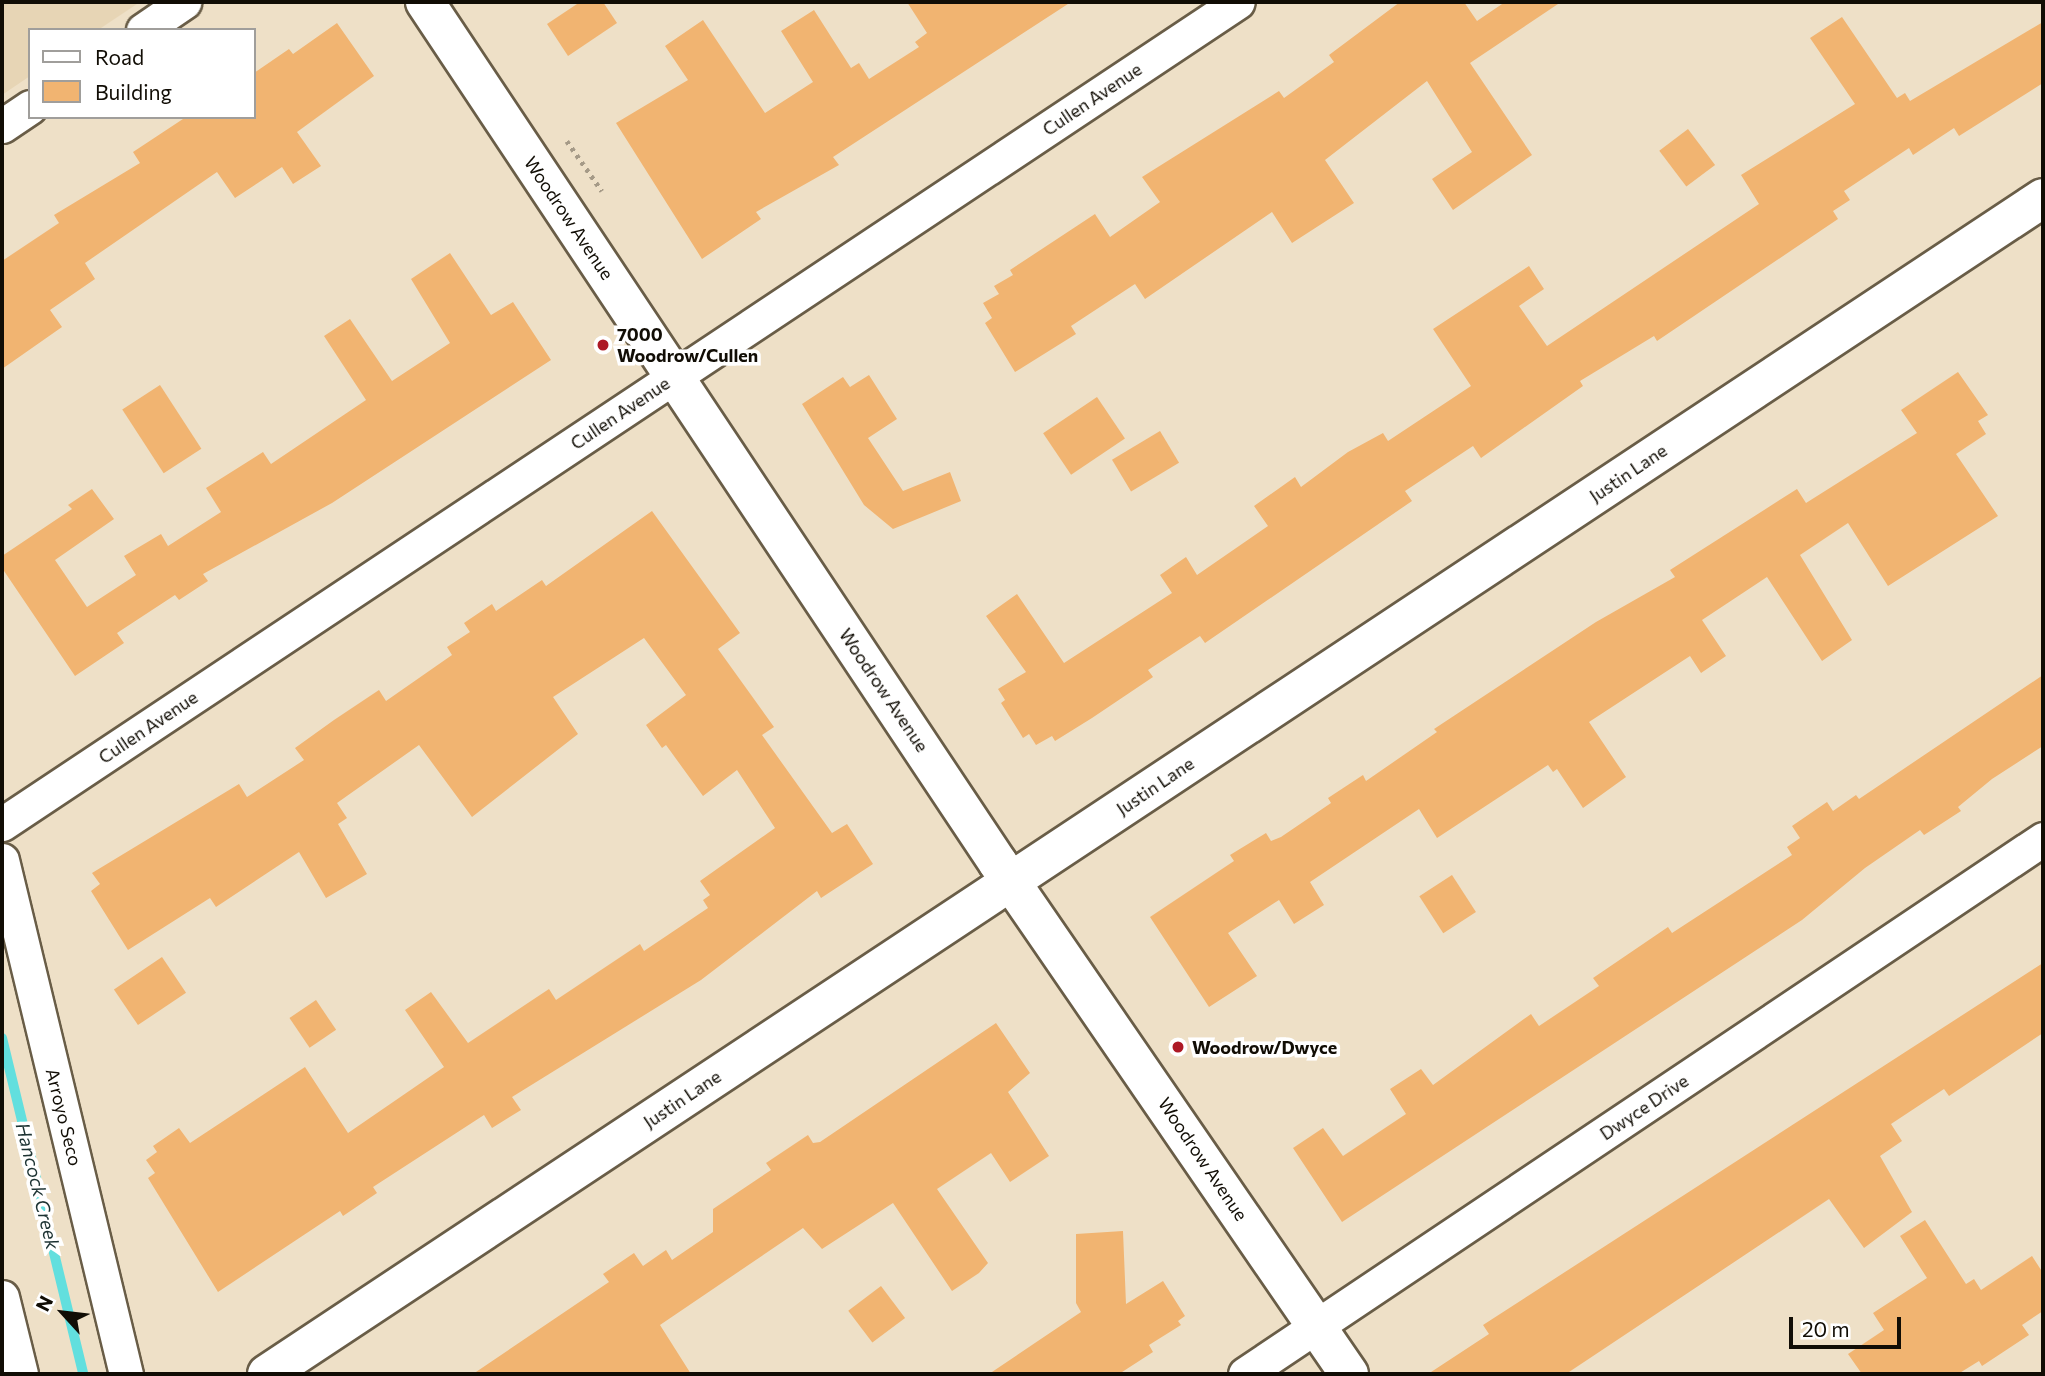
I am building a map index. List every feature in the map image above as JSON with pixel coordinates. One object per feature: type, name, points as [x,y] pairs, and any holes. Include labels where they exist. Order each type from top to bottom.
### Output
[{"type":"street","points":[[146,28],[184,2]]},
{"type":"street","name":"Woodrow Avenue","points":[[425,2],[1011,882],[1349,1374]]},
{"type":"street","name":"Cullen Avenue","points":[[2,824],[1238,2]]},
{"type":"street","points":[[2,126],[28,108]]},
{"type":"street","name":"Justin Lane","points":[[267,1374],[2043,198]]},
{"type":"street","name":"Dwyce Drive","points":[[1245,1374],[2043,839]]},
{"type":"street","name":"Arroyo Seco","points":[[2,860],[126,1374]]},
{"type":"street","points":[[2,1297],[21,1374]]},
{"type":"shaded area","points":[[2,2],[140,2],[101,28],[28,28],[28,77],[2,95]]},
{"type":"building","points":[[580,2],[603,2],[617,23],[568,56],[547,24]]},
{"type":"building","points":[[907,2],[1071,2],[833,157],[839,165],[756,212],[761,219],[702,259],[616,123],[688,80],[665,46],[703,20],[765,113],[813,82],[781,31],[814,10],[851,68],[859,63],[869,79],[919,47],[915,42],[927,33]]},
{"type":"building","points":[[1400,2],[1464,2],[1477,21],[1505,2],[1561,2],[1470,63],[1532,155],[1453,210],[1432,179],[1472,152],[1427,81],[1325,160],[1354,203],[1292,243],[1272,212],[1145,299],[1135,284],[1071,326],[1076,334],[1015,372],[985,323],[992,318],[983,303],[999,294],[994,286],[1013,275],[1010,270],[1095,214],[1110,237],[1160,202],[1142,177],[1279,91],[1284,98],[1334,62],[1329,55]]},
{"type":"building","points":[[1842,17],[1897,98],[1905,93],[1910,101],[2043,22],[2043,83],[1959,136],[1954,128],[1913,155],[1909,148],[1844,191],[1850,200],[1833,211],[1838,219],[1657,341],[1654,336],[1580,381],[1583,386],[1481,458],[1473,446],[1405,491],[1412,501],[1205,643],[1200,636],[1148,670],[1153,677],[1092,718],[1055,741],[1052,736],[1036,745],[1029,734],[1023,738],[1001,703],[1005,700],[998,689],[1026,672],[986,616],[1017,594],[1064,663],[1172,593],[1160,575],[1186,557],[1197,575],[1268,526],[1254,506],[1295,477],[1301,487],[1348,452],[1383,433],[1388,441],[1471,386],[1433,329],[1529,266],[1544,289],[1519,306],[1547,346],[1759,204],[1741,175],[1855,104],[1810,38]]},
{"type":"building","points":[[337,23],[374,76],[297,132],[321,166],[293,184],[282,167],[235,198],[217,172],[85,263],[95,279],[50,310],[62,327],[2,369],[2,261],[59,223],[54,215],[140,163],[133,152],[183,119],[256,119],[256,72],[289,49],[293,54]]},
{"type":"building","points":[[1688,129],[1715,165],[1686,187],[1659,151]]},
{"type":"building","points":[[450,253],[491,315],[513,302],[551,360],[332,503],[203,574],[208,581],[179,600],[175,595],[117,633],[124,643],[75,676],[2,568],[2,556],[72,509],[68,505],[92,489],[114,519],[55,560],[87,607],[136,575],[124,556],[161,534],[168,546],[221,512],[206,488],[263,452],[271,464],[366,400],[324,336],[350,319],[392,381],[450,343],[411,279]]},
{"type":"building","points":[[1958,372],[1988,415],[1978,421],[1986,434],[1956,454],[1998,516],[1888,586],[1848,523],[1800,555],[1852,640],[1822,661],[1767,577],[1702,620],[1726,656],[1701,673],[1690,656],[1589,722],[1626,777],[1583,808],[1557,769],[1553,772],[1548,765],[1437,838],[1419,809],[1310,882],[1324,905],[1294,924],[1279,900],[1228,933],[1257,976],[1209,1007],[1150,917],[1234,861],[1230,855],[1266,833],[1271,841],[1281,837],[1331,803],[1328,798],[1363,775],[1366,781],[1437,732],[1434,729],[1596,622],[1675,577],[1670,570],[1797,489],[1806,503],[1917,433],[1901,410]]},
{"type":"building","points":[[869,375],[897,419],[868,438],[903,491],[950,472],[961,501],[893,529],[864,505],[802,404],[843,377],[850,387]]},
{"type":"building","points":[[160,385],[201,449],[164,473],[122,410]]},
{"type":"building","points":[[1097,397],[1125,438],[1071,475],[1043,433]]},
{"type":"building","points":[[1160,431],[1179,463],[1131,492],[1112,460]]},
{"type":"building","points":[[652,511],[740,633],[718,649],[774,727],[762,735],[832,833],[847,824],[873,864],[821,898],[817,891],[701,980],[512,1097],[521,1110],[492,1128],[484,1115],[373,1187],[377,1193],[343,1216],[340,1211],[218,1292],[148,1178],[155,1173],[146,1160],[157,1152],[153,1146],[179,1128],[190,1143],[305,1067],[348,1133],[444,1067],[405,1010],[431,992],[468,1043],[549,989],[556,1000],[640,944],[644,951],[708,908],[703,900],[710,895],[700,881],[775,828],[737,770],[703,796],[666,745],[662,748],[646,725],[686,695],[644,638],[553,697],[578,734],[472,817],[419,745],[337,803],[347,818],[338,824],[367,874],[326,898],[299,852],[216,907],[210,898],[128,950],[91,891],[100,884],[92,873],[239,784],[247,797],[304,760],[295,748],[334,720],[379,690],[386,701],[452,655],[447,647],[470,632],[464,623],[492,604],[496,611],[542,580],[546,586]]},
{"type":"building","points":[[2043,675],[2043,746],[1992,779],[1958,807],[1961,811],[1924,835],[1920,830],[1865,868],[1802,920],[1342,1222],[1293,1148],[1323,1128],[1343,1156],[1406,1114],[1390,1089],[1421,1069],[1433,1085],[1531,1014],[1539,1026],[1599,986],[1593,978],[1668,927],[1672,933],[1792,855],[1787,847],[1800,838],[1792,826],[1827,802],[1833,811],[1856,795],[1859,799]]},
{"type":"building","points":[[1452,875],[1476,912],[1443,933],[1419,896]]},
{"type":"building","points":[[162,957],[186,993],[138,1025],[114,989]]},
{"type":"building","points":[[2043,963],[2043,1033],[1949,1096],[1944,1089],[1891,1124],[1902,1141],[1880,1156],[1912,1212],[1864,1248],[1829,1199],[1566,1374],[1428,1374],[1489,1334],[1483,1325]]},
{"type":"building","points":[[316,1000],[336,1030],[310,1048],[289,1018]]},
{"type":"building","points":[[996,1023],[1030,1073],[1008,1092],[1049,1156],[1010,1182],[991,1153],[937,1189],[988,1263],[979,1273],[952,1291],[893,1203],[822,1249],[803,1228],[660,1325],[691,1374],[473,1374],[609,1282],[603,1274],[634,1253],[643,1266],[666,1250],[672,1260],[713,1232],[713,1209],[771,1170],[766,1163],[808,1135],[813,1143],[820,1142]]},
{"type":"building","points":[[1925,1220],[1966,1284],[1974,1279],[1981,1290],[2032,1256],[2043,1273],[2043,1311],[2022,1325],[2029,1335],[1982,1366],[1979,1361],[1958,1374],[1862,1374],[1848,1354],[1884,1330],[1873,1313],[1927,1278],[1900,1236]]},
{"type":"building","points":[[1123,1231],[1126,1304],[1163,1281],[1185,1316],[1178,1321],[1181,1325],[1149,1345],[1153,1352],[1119,1374],[989,1374],[1081,1312],[1076,1303],[1076,1234]]},
{"type":"building","points":[[881,1286],[905,1318],[872,1343],[848,1311]]},
{"type":"waterway","name":"Hancock Creek","points":[[2,1038],[83,1374]]},
{"type":"place","name":"7000 Woodrow/Cullen","points":[[603,345]]},
{"type":"place","name":"Woodrow/Dwyce","points":[[1178,1047]]}]
